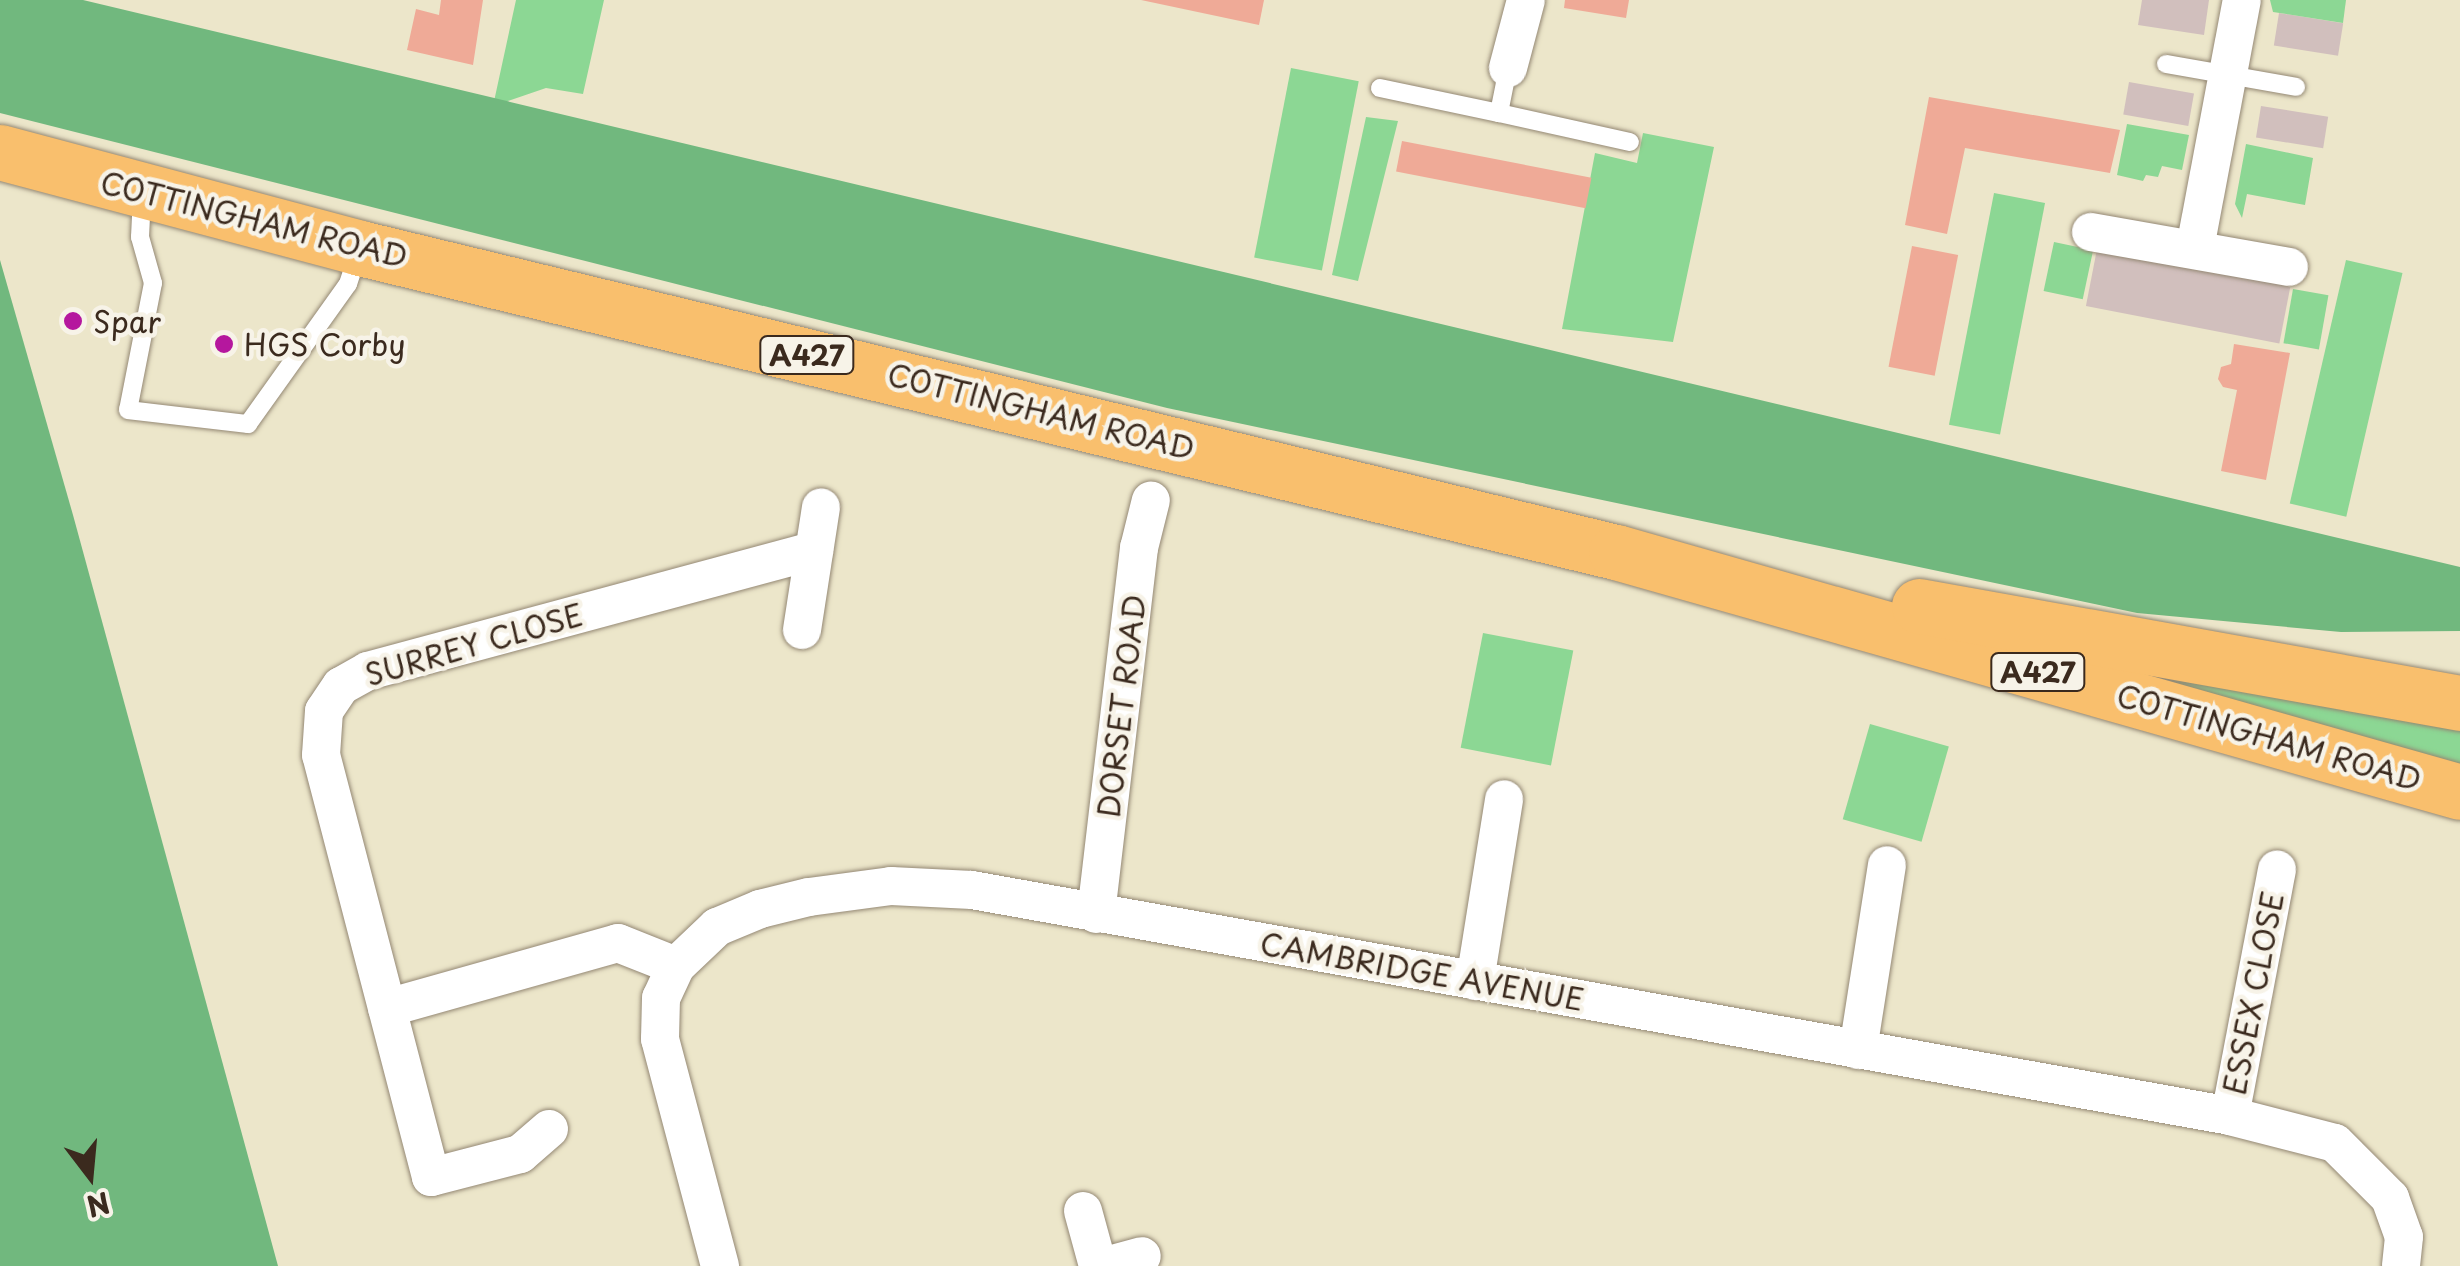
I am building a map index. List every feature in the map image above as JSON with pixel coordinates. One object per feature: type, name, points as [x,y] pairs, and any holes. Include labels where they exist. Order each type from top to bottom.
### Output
[{"type":"highway","name":"COTTINGHAM ROAD","points":[[0,152],[360,248],[1616,552],[2460,792]]},
{"type":"highway","name":"COTTINGHAM ROAD","points":[[1616,552],[2460,703]]},
{"type":"street","points":[[1508,68],[1526,0]]},
{"type":"street","points":[[2194,248],[2242,0]]},
{"type":"street","points":[[2092,232],[2289,266]]},
{"type":"street","name":"DORSET ROAD","points":[[1096,914],[1139,548],[1150,500]]},
{"type":"street","points":[[802,630],[821,507]]},
{"type":"street","name":"SURREY CLOSE","points":[[549,1129],[520,1154],[431,1177],[319,740],[324,711],[341,686],[389,666],[814,551]]},
{"type":"street","points":[[1476,980],[1504,799]]},
{"type":"street","points":[[1858,1050],[1887,865]]},
{"type":"street","name":"ESSEX CLOSE","points":[[2230,1116],[2277,869]]},
{"type":"street","name":"CAMBRIDGE AVENUE","points":[[676,966],[716,928],[760,909],[892,886],[972,890],[2230,1116],[2335,1143],[2390,1198],[2404,1237],[2402,1266]]},
{"type":"street","points":[[387,1008],[618,943],[676,966],[661,998],[660,1039],[720,1266]]},
{"type":"street","points":[[1083,1211],[1101,1266],[1142,1256]]},
{"type":"lane","points":[[2166,64],[2296,88]]},
{"type":"lane","points":[[1499,114],[1508,68]]},
{"type":"lane","points":[[1380,88],[1630,142]]},
{"type":"lane","points":[[142,191],[140,237],[154,283],[128,410],[248,424],[348,284],[360,248]]},
{"type":"shaded area","points":[[2142,0],[2209,0],[2204,35],[2138,25]]},
{"type":"shaded area","points":[[2279,13],[2343,23],[2338,56],[2274,46]]},
{"type":"shaded area","points":[[2129,82],[2194,93],[2188,126],[2123,114]]},
{"type":"shaded area","points":[[2261,106],[2328,117],[2323,148],[2256,138]]},
{"type":"shaded area","points":[[2097,249],[2290,287],[2279,344],[2086,306]]},
{"type":"green space","points":[[0,0],[83,0],[2460,567],[2460,631],[2341,632],[2137,613],[1167,408],[0,113]]},
{"type":"green space","points":[[516,0],[604,0],[583,94],[546,88],[493,106]]},
{"type":"green space","points":[[2270,0],[2346,0],[2343,23],[2273,12]]},
{"type":"green space","points":[[1291,68],[1359,81],[1322,271],[1254,257]]},
{"type":"green space","points":[[1366,117],[1398,121],[1358,281],[1332,275]]},
{"type":"green space","points":[[2127,124],[2189,135],[2182,170],[2162,166],[2158,177],[2146,175],[2143,181],[2117,175]]},
{"type":"green space","points":[[1643,133],[1714,147],[1673,342],[1562,329],[1595,153],[1637,163]]},
{"type":"green space","points":[[2246,144],[2313,158],[2305,205],[2247,194],[2242,218],[2235,204]]},
{"type":"green space","points":[[1994,193],[2045,203],[2000,435],[1949,425]]},
{"type":"green space","points":[[2054,242],[2093,250],[2083,299],[2044,291]]},
{"type":"green space","points":[[0,260],[73,515],[278,1266],[0,1266]]},
{"type":"green space","points":[[2346,260],[2403,273],[2346,517],[2290,504]]},
{"type":"green space","points":[[2293,289],[2328,295],[2319,349],[2283,343]]},
{"type":"green space","points":[[1483,633],[1573,651],[1551,765],[1461,748]]},
{"type":"green space","points":[[2017,641],[2460,728],[2460,775]]},
{"type":"green space","points":[[1870,724],[1949,747],[1922,842],[1843,819]]},
{"type":"building","points":[[441,0],[483,0],[473,65],[407,50],[416,9],[439,15]]},
{"type":"building","points":[[1141,0],[1264,0],[1259,25]]},
{"type":"building","points":[[1565,0],[1629,0],[1626,18],[1564,8]]},
{"type":"building","points":[[1929,97],[2120,130],[2110,173],[1965,148],[1947,234],[1905,225]]},
{"type":"building","points":[[1402,141],[1591,178],[1586,208],[1396,171]]},
{"type":"building","points":[[1912,246],[1958,255],[1935,376],[1889,367]]},
{"type":"building","points":[[2234,344],[2290,353],[2266,480],[2221,471],[2237,390],[2223,387],[2218,379],[2221,367],[2231,364]]},
{"type":"place","name":"Spar","points":[[73,321]]},
{"type":"place","name":"HGS Corby","points":[[224,344]]}]
